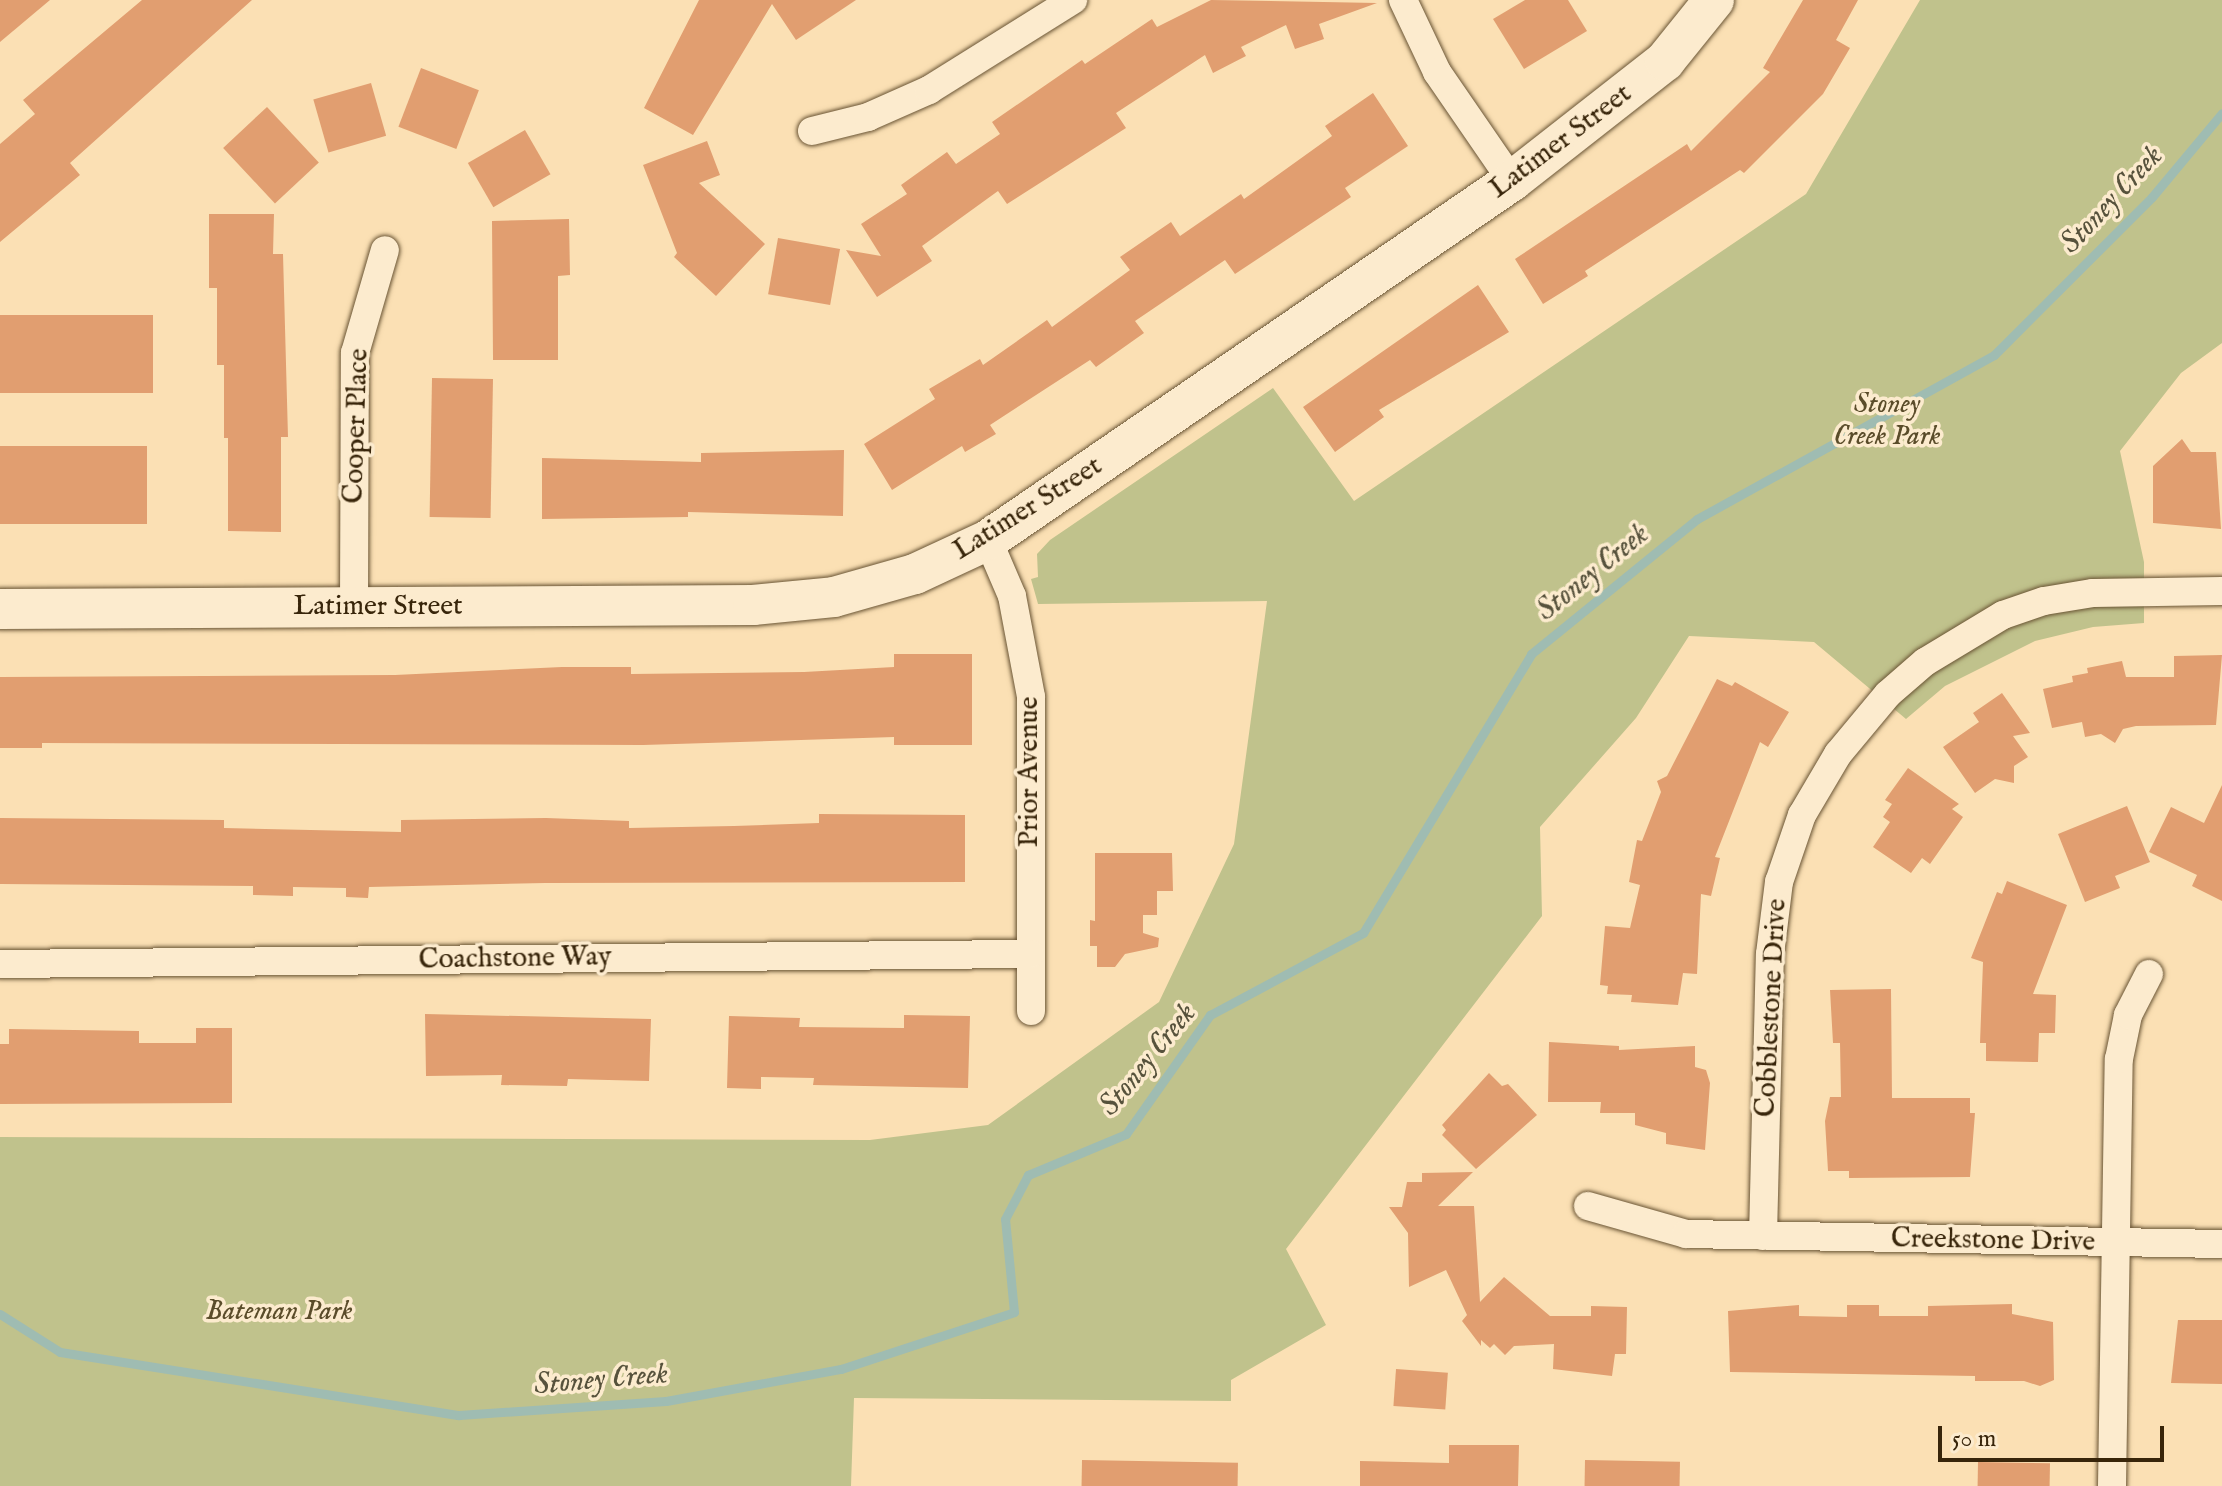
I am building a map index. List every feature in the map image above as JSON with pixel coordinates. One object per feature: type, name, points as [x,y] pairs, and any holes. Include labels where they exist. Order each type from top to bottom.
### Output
[{"type":"street","points":[[812,131],[868,117],[929,90],[1073,0]]},
{"type":"street","points":[[1403,0],[1437,72],[1512,181]]},
{"type":"street","name":"Latimer Street","points":[[0,609],[793,603],[915,574],[988,540],[1512,181],[1665,61],[1714,0]]},
{"type":"street","name":"Cooper Place","points":[[354,606],[355,353],[385,250]]},
{"type":"street","name":"Prior Avenue","points":[[988,540],[1012,596],[1031,697],[1031,1011]]},
{"type":"street","name":"Cobblestone Drive","points":[[1763,1236],[1770,954],[1779,882],[1802,815],[1838,754],[1888,694],[1925,662],[2003,615],[2044,601],[2093,593],[2222,591]]},
{"type":"street","name":"Coachstone Way","points":[[0,964],[1030,954]]},
{"type":"street","points":[[2112,1486],[2119,1059],[2128,1015],[2149,974]]},
{"type":"street","name":"Creekstone Drive","points":[[1588,1206],[1686,1234],[2222,1244]]},
{"type":"green space","name":"Stoney Creek Park","points":[[1920,0],[2222,0],[2222,343],[2181,373],[2120,451],[2144,562],[2144,623],[2093,627],[2035,641],[1945,686],[1906,719],[1814,642],[1689,636],[1636,718],[1540,827],[1542,916],[1286,1249],[1326,1325],[1231,1380],[1231,1401],[854,1398],[851,1486],[0,1486],[0,1137],[870,1140],[988,1125],[1159,1002],[1234,844],[1267,601],[1038,604],[1031,579],[1038,577],[1037,554],[1050,540],[1273,388],[1354,501],[1806,194]]},
{"type":"building","points":[[0,0],[50,0],[0,42]]},
{"type":"building","points":[[142,0],[252,0],[70,163],[80,175],[0,242],[0,144],[35,114],[23,100]]},
{"type":"building","points":[[699,0],[856,0],[796,40],[772,4],[693,135],[644,108]]},
{"type":"building","points":[[1211,0],[1377,3],[1319,24],[1324,39],[1295,49],[1286,25],[1241,47],[1246,56],[1213,73],[1205,55],[1116,113],[1126,128],[1007,204],[998,191],[922,246],[932,261],[877,297],[846,250],[881,256],[861,224],[907,194],[901,185],[947,152],[956,164],[1000,134],[992,122],[1082,60],[1085,64],[1152,19],[1157,27]]},
{"type":"building","points":[[1525,0],[1568,0],[1587,31],[1524,69],[1493,19]]},
{"type":"building","points":[[1803,0],[1858,0],[1836,40],[1850,48],[1823,94],[1744,173],[1740,170],[1585,271],[1588,276],[1543,304],[1515,259],[1687,144],[1691,151],[1770,72],[1763,68]]},
{"type":"building","points":[[421,68],[479,90],[456,149],[398,127]]},
{"type":"building","points":[[371,83],[386,136],[328,152],[313,100]]},
{"type":"building","points":[[1373,93],[1408,146],[1345,188],[1351,197],[1235,274],[1225,260],[1135,321],[1144,333],[1096,367],[1090,360],[990,425],[996,434],[965,452],[962,446],[892,490],[864,444],[935,399],[929,389],[980,359],[983,365],[1047,320],[1052,327],[1130,270],[1120,257],[1171,222],[1180,236],[1241,194],[1244,199],[1332,136],[1325,126]]},
{"type":"building","points":[[267,107],[319,163],[275,204],[223,148]]},
{"type":"building","points":[[525,130],[550,174],[493,207],[468,163]]},
{"type":"building","points":[[707,141],[720,175],[699,183],[765,244],[716,296],[674,257],[677,253],[643,165]]},
{"type":"building","points":[[209,214],[274,214],[273,254],[283,254],[288,437],[281,437],[281,532],[228,531],[224,365],[217,365],[217,288],[209,288]]},
{"type":"building","points":[[569,219],[570,275],[558,276],[558,360],[493,360],[492,221]]},
{"type":"building","points":[[778,238],[840,249],[830,305],[768,294]]},
{"type":"building","points":[[1478,285],[1509,332],[1379,410],[1384,417],[1335,452],[1303,407]]},
{"type":"building","points":[[0,315],[153,315],[153,393],[0,393]]},
{"type":"building","points":[[432,378],[493,379],[491,518],[430,517]]},
{"type":"building","points":[[2182,439],[2191,452],[2216,452],[2221,529],[2153,523],[2153,466]]},
{"type":"building","points":[[0,446],[147,446],[147,524],[0,524]]},
{"type":"building","points":[[844,450],[843,516],[688,512],[688,517],[542,519],[542,458],[701,462],[701,453]]},
{"type":"building","points":[[894,654],[972,654],[972,745],[894,745],[894,737],[643,745],[42,743],[42,748],[0,748],[0,677],[395,675],[562,667],[631,667],[631,674],[804,672],[894,667]]},
{"type":"building","points":[[2222,655],[2216,725],[2136,726],[2123,729],[2115,743],[2101,734],[2085,737],[2082,722],[2052,728],[2043,689],[2073,682],[2072,676],[2088,673],[2087,668],[2122,661],[2126,677],[2174,677],[2174,656]]},
{"type":"building","points":[[1717,679],[1732,686],[1735,682],[1789,712],[1768,747],[1760,742],[1715,857],[1720,858],[1711,896],[1701,894],[1697,974],[1683,973],[1678,1005],[1631,1002],[1632,995],[1607,994],[1608,986],[1600,985],[1605,926],[1630,928],[1640,885],[1629,882],[1637,840],[1642,841],[1661,792],[1657,781],[1667,776]]},
{"type":"building","points":[[2002,693],[2030,733],[2013,736],[2028,757],[2014,766],[2014,783],[1995,779],[1975,793],[1943,747],[1979,722],[1973,713]]},
{"type":"building","points":[[1908,768],[1959,804],[1952,809],[1963,817],[1930,864],[1922,858],[1911,873],[1873,847],[1890,822],[1883,817],[1892,804],[1885,800]]},
{"type":"building","points":[[2222,785],[2222,901],[2192,886],[2197,875],[2149,852],[2171,807],[2204,823]]},
{"type":"building","points":[[2127,806],[2150,862],[2115,876],[2120,888],[2085,902],[2058,834]]},
{"type":"building","points":[[819,814],[965,815],[965,882],[545,883],[369,887],[368,898],[346,897],[346,888],[293,887],[293,896],[253,895],[253,886],[0,884],[0,818],[224,820],[224,828],[401,832],[401,820],[546,818],[629,821],[629,828],[819,823]]},
{"type":"building","points":[[1095,853],[1172,853],[1173,891],[1157,891],[1157,915],[1143,915],[1143,933],[1159,938],[1158,947],[1125,954],[1115,967],[1097,967],[1097,946],[1090,946],[1090,920],[1095,921]]},
{"type":"building","points":[[2007,881],[2067,905],[2033,994],[2056,995],[2055,1033],[2039,1033],[2038,1062],[1986,1061],[1986,1043],[1980,1043],[1983,962],[1971,958],[1997,892],[2002,894]]},
{"type":"building","points":[[1891,989],[1892,1098],[1970,1098],[1970,1113],[1975,1113],[1970,1177],[1849,1178],[1849,1171],[1828,1171],[1825,1121],[1830,1097],[1841,1097],[1840,1043],[1833,1043],[1830,990]]},
{"type":"building","points":[[425,1014],[651,1019],[649,1081],[568,1079],[567,1086],[501,1085],[502,1075],[426,1076]]},
{"type":"building","points":[[904,1015],[970,1016],[968,1088],[813,1085],[814,1078],[761,1077],[761,1089],[727,1088],[729,1016],[800,1018],[799,1027],[904,1028]]},
{"type":"building","points":[[196,1028],[232,1028],[232,1103],[0,1104],[0,1044],[9,1044],[9,1029],[139,1031],[139,1043],[196,1043]]},
{"type":"building","points":[[1549,1042],[1619,1046],[1619,1050],[1695,1046],[1695,1067],[1706,1070],[1710,1083],[1705,1150],[1666,1144],[1666,1133],[1635,1125],[1635,1113],[1600,1113],[1601,1102],[1548,1102]]},
{"type":"building","points":[[1489,1073],[1502,1086],[1508,1084],[1537,1115],[1476,1169],[1442,1135],[1446,1130],[1442,1125]]},
{"type":"building","points":[[1473,1172],[1438,1206],[1474,1206],[1480,1302],[1504,1277],[1550,1316],[1591,1316],[1591,1306],[1627,1307],[1626,1354],[1615,1354],[1612,1376],[1553,1369],[1554,1344],[1514,1346],[1505,1355],[1494,1344],[1490,1348],[1481,1340],[1481,1346],[1462,1321],[1467,1315],[1446,1270],[1409,1287],[1408,1233],[1389,1207],[1402,1207],[1407,1182],[1422,1182],[1422,1173]]},
{"type":"building","points":[[2012,1304],[2012,1314],[2053,1322],[2054,1380],[2040,1386],[2024,1381],[1975,1381],[1975,1376],[1730,1372],[1728,1311],[1799,1305],[1799,1316],[1847,1317],[1847,1305],[1879,1305],[1879,1316],[1928,1316],[1928,1306]]},
{"type":"building","points":[[2178,1320],[2222,1320],[2222,1384],[2171,1383]]},
{"type":"building","points":[[1396,1369],[1448,1373],[1445,1410],[1393,1406]]},
{"type":"building","points":[[1449,1445],[1519,1445],[1518,1486],[1360,1486],[1360,1461],[1449,1463]]},
{"type":"building","points":[[1082,1460],[1238,1463],[1238,1486],[1082,1486]]},
{"type":"building","points":[[1585,1460],[1680,1462],[1680,1486],[1585,1486]]},
{"type":"building","points":[[1978,1462],[2050,1463],[2050,1486],[1978,1486]]},
{"type":"waterway","name":"Stoney Creek","points":[[0,1314],[60,1352],[459,1415],[666,1401],[841,1369],[1014,1312],[1005,1219],[1028,1175],[1126,1134],[1210,1015],[1363,933],[1531,654],[1697,519],[1994,355],[2152,197],[2222,113]]},
{"type":"park label","name":"Bateman Park","points":[[279,1312]]}]
